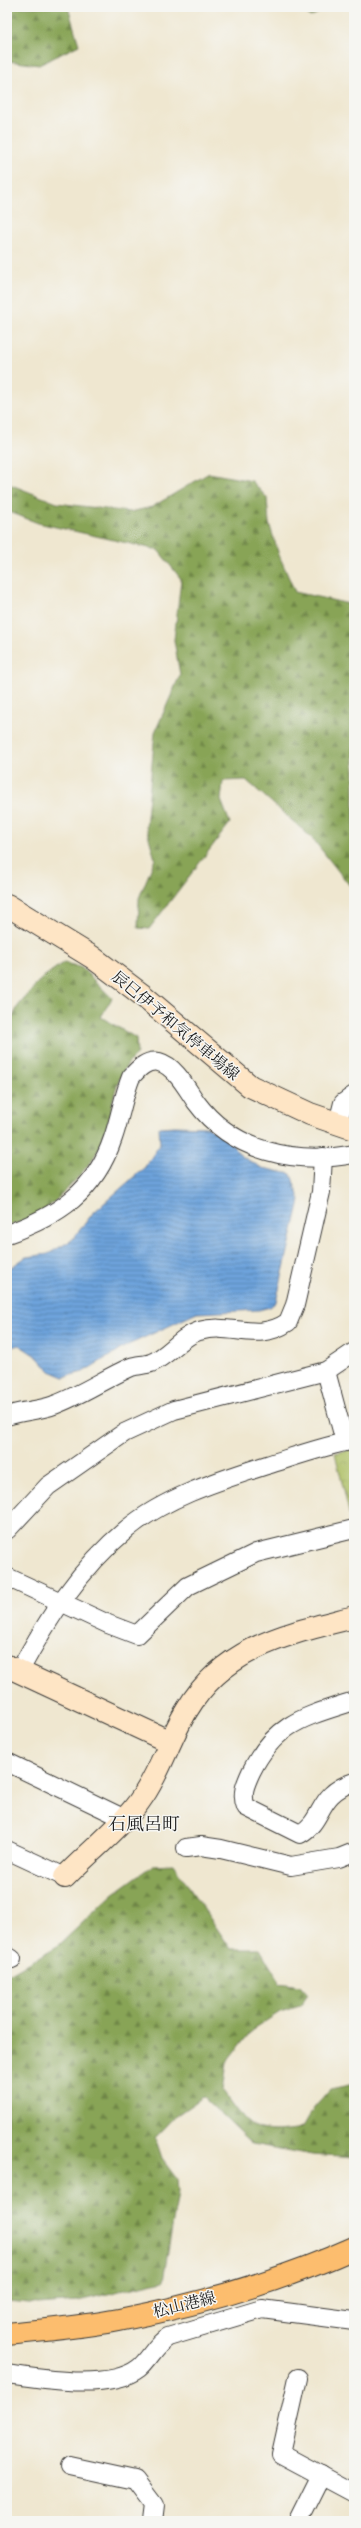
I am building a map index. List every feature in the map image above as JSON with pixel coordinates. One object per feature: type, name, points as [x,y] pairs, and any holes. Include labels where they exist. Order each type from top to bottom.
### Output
[{"type":"main road","name":"松山港線","points":[[7,2334],[118,2320],[189,2304],[243,2288],[354,2248]]},
{"type":"street","name":"辰巳伊予和気停車場線","points":[[7,905],[92,957],[141,994],[250,1086],[310,1114],[346,1126]]},
{"type":"street","points":[[7,1234],[61,1210],[80,1194],[95,1175],[107,1153],[132,1077],[138,1068],[148,1063],[159,1062],[170,1068],[197,1104],[216,1123],[247,1145],[273,1154],[308,1158],[354,1154]]},
{"type":"street","points":[[346,1126],[343,1103],[354,1096]]},
{"type":"street","points":[[7,1416],[24,1410],[52,1406],[69,1399],[132,1367],[150,1363],[161,1358],[186,1338],[199,1332],[217,1329],[269,1332],[288,1322],[295,1305],[321,1192],[323,1157]]},
{"type":"street","points":[[7,1530],[48,1486],[124,1433],[174,1410],[326,1371],[354,1352]]},
{"type":"street","points":[[170,1742],[13,1669],[60,1602],[86,1570],[128,1528],[165,1505],[201,1486],[349,1441],[326,1371]]},
{"type":"street","points":[[7,1577],[108,1624],[137,1635],[188,1586],[256,1553],[354,1529]]},
{"type":"street","points":[[7,1850],[65,1877],[143,1796],[170,1742],[200,1690],[214,1675],[236,1658],[280,1636],[354,1617]]},
{"type":"street","points":[[354,1701],[311,1715],[279,1732],[257,1761],[244,1788],[243,1799],[246,1807],[300,1834],[310,1828],[331,1794],[354,1782]]},
{"type":"street","points":[[7,1762],[123,1818]]},
{"type":"street","points":[[186,1848],[201,1846],[221,1849],[291,1866],[339,1858],[354,1852]]},
{"type":"street","points":[[7,2374],[71,2381],[108,2379],[127,2374],[139,2367],[159,2342],[168,2337],[255,2310],[354,2321]]},
{"type":"street","points":[[298,2378],[281,2454],[354,2493]]},
{"type":"street","points":[[70,2466],[136,2472],[154,2505],[152,2521]]},
{"type":"street","points":[[298,2521],[321,2475]]},
{"type":"green space","points":[[7,7],[68,7],[79,45],[39,65],[8,61]]},
{"type":"green space","points":[[302,7],[325,7],[326,9],[310,17]]},
{"type":"green space","points":[[209,473],[252,481],[267,498],[269,523],[279,555],[295,592],[354,605],[354,891],[312,838],[246,780],[223,781],[221,800],[230,823],[149,929],[138,928],[139,898],[155,859],[146,827],[155,732],[180,675],[174,640],[181,579],[158,550],[38,523],[7,511],[7,479],[9,484],[57,503],[130,512],[152,507]]},
{"type":"green space","points":[[64,962],[82,968],[112,998],[101,1017],[136,1038],[137,1053],[127,1065],[121,1076],[116,1088],[104,1137],[87,1167],[59,1197],[41,1213],[30,1219],[7,1226],[7,1139],[10,1133],[7,1124],[7,1029],[18,1006],[42,978]]},
{"type":"green space","points":[[354,1449],[354,1520],[351,1521],[335,1453]]},
{"type":"green space","points":[[173,1864],[231,1949],[260,1949],[280,1983],[300,1986],[308,1995],[300,2006],[280,2012],[252,2030],[227,2062],[223,2091],[247,2121],[263,2130],[273,2131],[302,2128],[314,2107],[330,2089],[354,2084],[354,2158],[312,2155],[252,2144],[203,2097],[177,2115],[155,2138],[162,2159],[177,2179],[178,2192],[163,2281],[78,2301],[38,2304],[7,2301],[7,1975],[59,1945],[113,1894],[153,1865]]},
{"type":"water","points":[[159,1127],[208,1127],[231,1143],[241,1156],[262,1168],[291,1174],[300,1201],[276,1302],[270,1307],[259,1310],[197,1313],[126,1346],[83,1372],[64,1377],[50,1371],[37,1357],[19,1345],[8,1348],[7,1270],[26,1257],[48,1254],[72,1240],[93,1213],[145,1167],[160,1144]]},
{"type":"district","name":"石風呂町","points":[[144,1823]]}]
